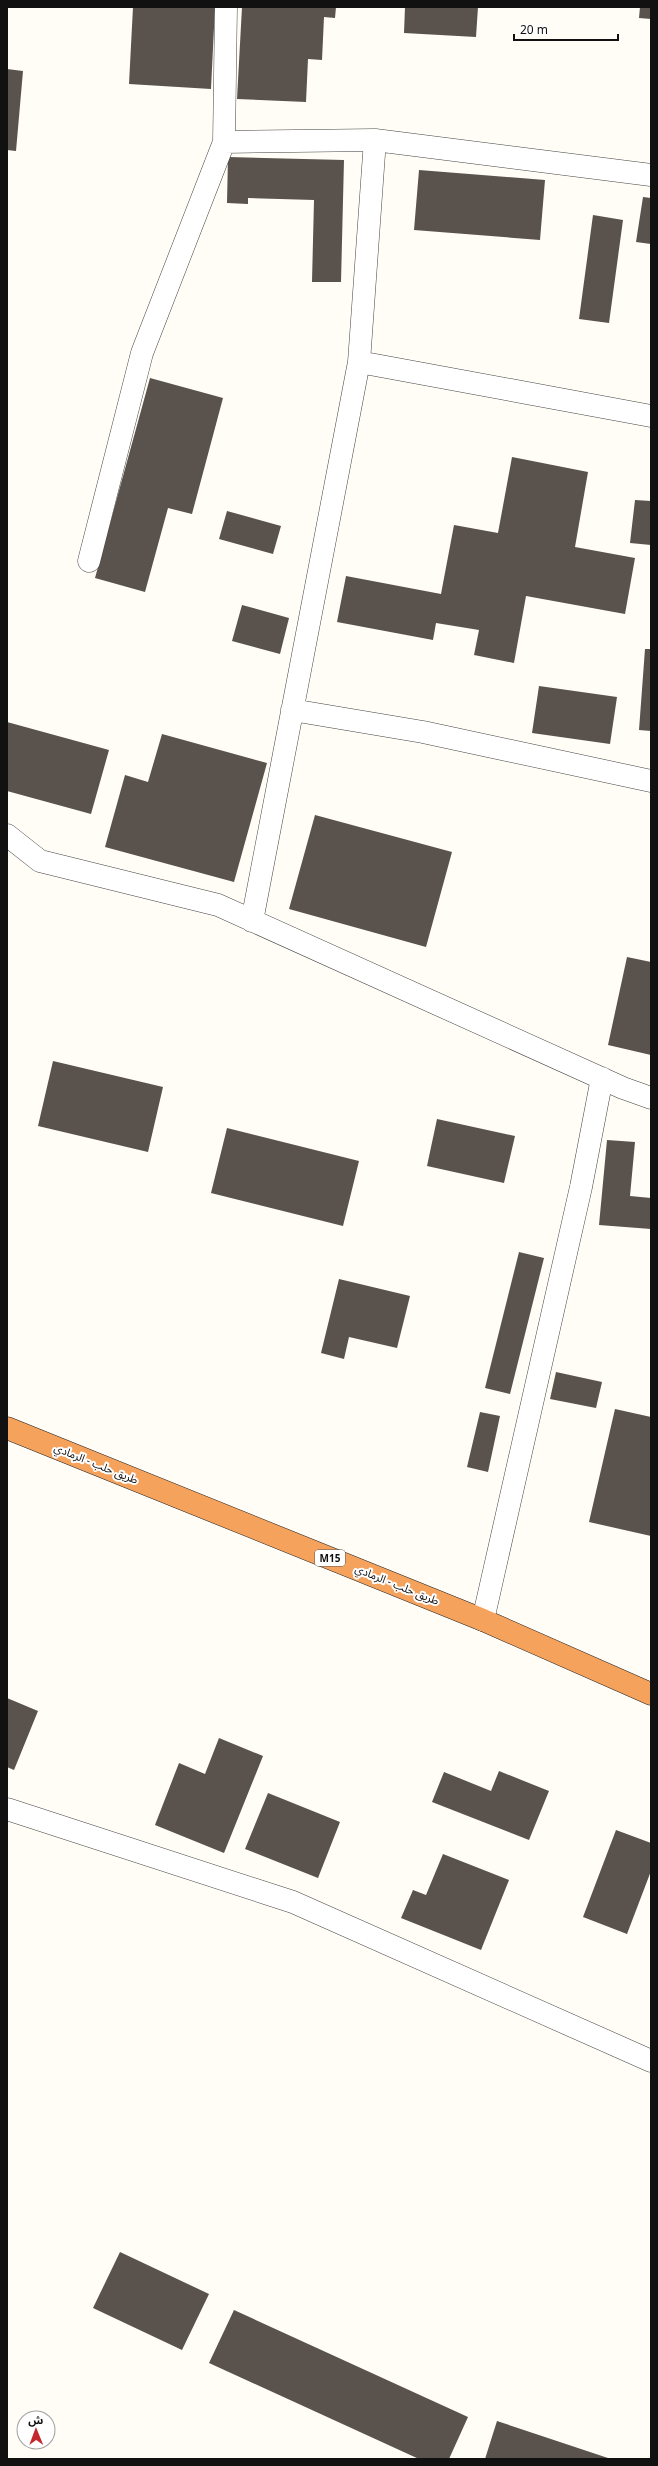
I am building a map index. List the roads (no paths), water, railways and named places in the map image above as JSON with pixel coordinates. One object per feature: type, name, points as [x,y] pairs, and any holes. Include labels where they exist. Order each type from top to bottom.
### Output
[{"type":"highway","name":"طريق حلب - الرمادي","points":[[7,1428],[483,1620],[651,1694]]},
{"type":"street","points":[[89,561],[142,353],[224,142],[226,7]]},
{"type":"street","points":[[224,142],[375,140],[651,175]]},
{"type":"street","points":[[252,921],[359,362],[375,140]]},
{"type":"street","points":[[359,362],[651,416]]},
{"type":"street","points":[[292,710],[424,732],[651,781]]},
{"type":"street","points":[[7,835],[40,861],[218,905],[602,1078],[651,1098]]},
{"type":"street","points":[[483,1620],[582,1187],[602,1078]]},
{"type":"street","points":[[7,1810],[293,1902],[651,2061]]}]
